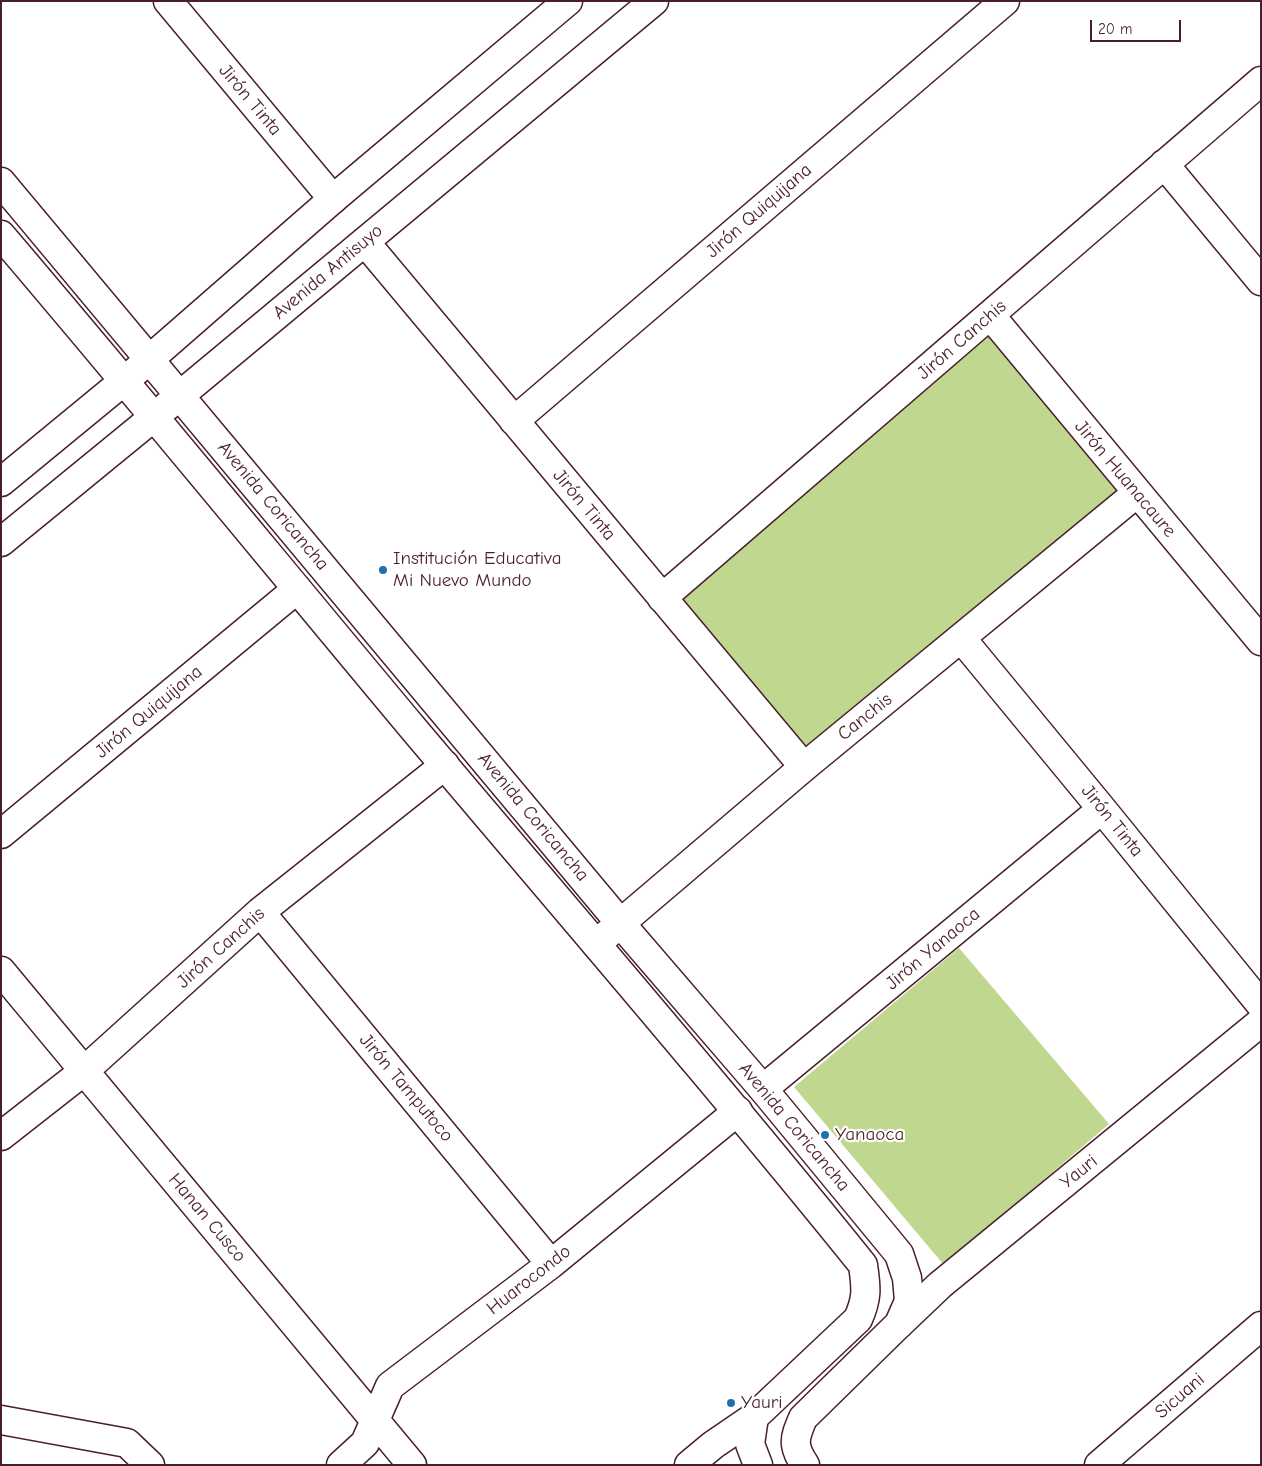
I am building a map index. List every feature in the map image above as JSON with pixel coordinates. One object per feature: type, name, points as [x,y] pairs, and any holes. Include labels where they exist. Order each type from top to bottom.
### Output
[{"type":"street","points":[[1,482],[125,380],[333,199],[568,1]]},
{"type":"street","name":"Avenida Antisuyo","points":[[1,542],[654,1]]},
{"type":"street","name":"Jirón Quiquijana","points":[[514,421],[1005,1]]},
{"type":"street","name":"Jirón Tinta","points":[[182,6],[333,199]]},
{"type":"street","name":"Jirón Canchis","points":[[662,598],[1261,81]]},
{"type":"street","points":[[1164,164],[1261,280]]},
{"type":"street","name":"Avenida Coricancha","points":[[1,182],[621,924],[763,1089],[899,1254],[907,1278],[909,1301],[899,1324],[803,1418],[795,1436],[798,1453],[806,1465]]},
{"type":"street","name":"Avenida Coricancha","points":[[1,235],[125,380],[297,589],[738,1111],[863,1265],[866,1286],[865,1304],[858,1319],[754,1416]]},
{"type":"street","name":"Jirón Tinta","points":[[365,242],[804,767]]},
{"type":"street","name":"Jirón Huanacaure","points":[[990,315],[1261,642]]},
{"type":"street","name":"Canchis","points":[[596,944],[804,767],[1137,493]]},
{"type":"street","name":"Jirón Quiquijana","points":[[1,834],[297,589]]},
{"type":"street","name":"Jirón Tinta","points":[[961,638],[1261,1006]]},
{"type":"street","name":"Jirón Canchis","points":[[1,1136],[84,1071],[260,912],[445,765]]},
{"type":"street","name":"Jirón Yanaoca","points":[[763,1089],[1102,809]]},
{"type":"street","name":"Jirón Tamputoco","points":[[260,912],[551,1264]]},
{"type":"street","name":"Hanan Cusco","points":[[1,971],[412,1465]]},
{"type":"street","name":"Yauri","points":[[899,1324],[940,1285],[1261,1022]]},
{"type":"street","name":"Huarocondo","points":[[341,1465],[364,1443],[390,1386],[551,1264],[738,1111]]},
{"type":"street","name":"Sicuani","points":[[1114,1460],[1261,1326]]},
{"type":"street","points":[[689,1465],[713,1445],[754,1416]]},
{"type":"street","points":[[754,1416],[750,1444],[758,1465]]},
{"type":"street","points":[[1,1420],[127,1443],[150,1465]]},
{"type":"green space","points":[[988,326],[1126,492],[804,757],[673,599]]},
{"type":"green space","points":[[959,948],[1109,1124],[944,1265],[794,1087]]},
{"type":"place","name":"Institución Educativa Mi Nuevo Mundo","points":[[383,570]]},
{"type":"place","name":"Yanaoca","points":[[825,1135]]},
{"type":"place","name":"Yauri","points":[[731,1403]]}]
